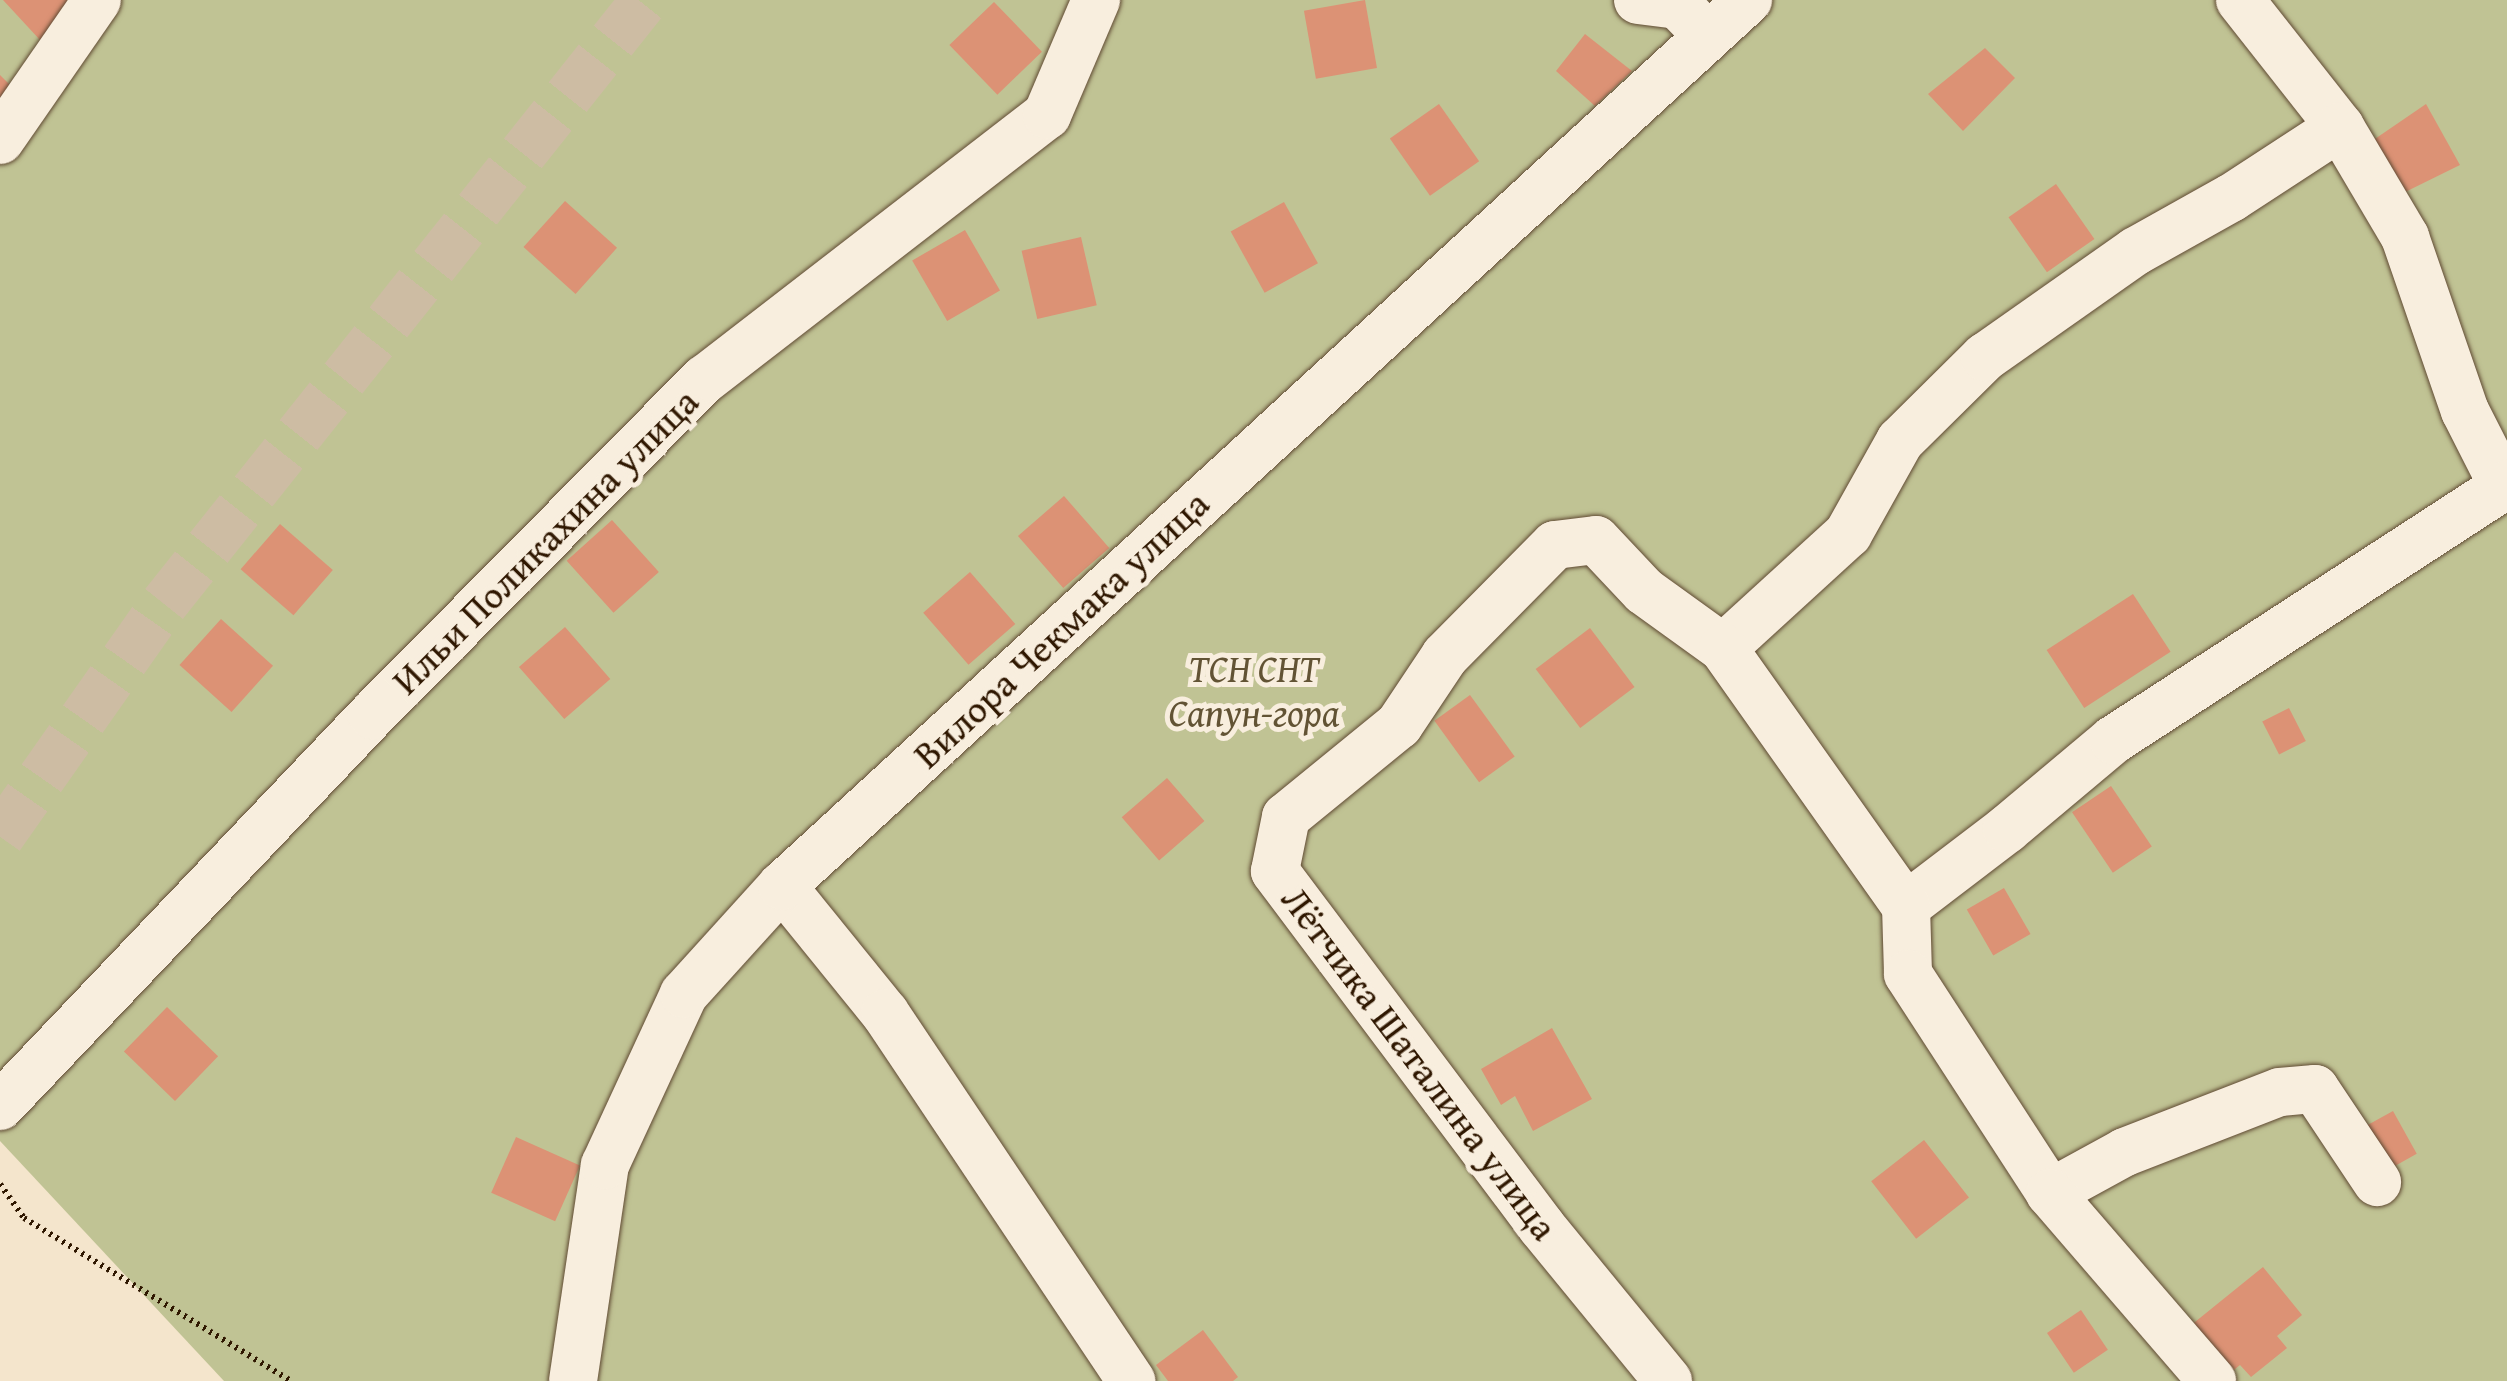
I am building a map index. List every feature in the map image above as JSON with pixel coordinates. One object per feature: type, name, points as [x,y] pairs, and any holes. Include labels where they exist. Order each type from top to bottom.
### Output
[{"type":"street","points":[[0,140],[97,0]]},
{"type":"street","name":"Ильи Поликахина улица","points":[[0,1106],[372,714],[705,380],[1047,115],[1096,0]]},
{"type":"street","name":"Вилора Чекмака улица","points":[[573,1381],[605,1165],[684,994],[782,886],[1675,10],[1748,0]]},
{"type":"street","points":[[2212,1381],[2050,1193],[1908,974],[1906,906],[2007,829],[2113,740],[2505,485],[2465,410],[2404,236],[2340,127],[2240,0]]},
{"type":"street","points":[[1723,648],[1848,534],[1900,441],[1985,358],[2136,251],[2232,198],[2340,127]]},
{"type":"street","name":"Лётчика Шаталина улица","points":[[1668,1381],[1530,1211],[1274,871],[1286,817],[1399,724],[1446,656],[1555,544],[1596,540],[1644,591],[1723,648],[1906,906]]},
{"type":"street","points":[[782,886],[885,1013],[1131,1381]]},
{"type":"street","points":[[2050,1193],[2125,1152],[2280,1092],[2316,1089],[2378,1182]]},
{"type":"path","points":[[0,1184],[24,1218],[290,1381]]},
{"type":"green space","name":"ТСН СНТ Сапун-гора","points":[[0,0],[2507,0],[2507,1381],[224,1381],[0,1141]]},
{"type":"building","points":[[3,0],[83,0],[40,40]]},
{"type":"building","points":[[1365,0],[1377,68],[1316,79],[1304,11]]},
{"type":"building","points":[[994,2],[1042,52],[997,95],[949,45]]},
{"type":"building","points":[[1585,34],[1632,71],[1595,106],[1556,71]]},
{"type":"building","points":[[1985,48],[2015,78],[1963,131],[1928,94]]},
{"type":"building","points":[[0,75],[18,93],[0,112]]},
{"type":"building","points":[[1439,104],[1479,161],[1430,196],[1390,138]]},
{"type":"building","points":[[2426,104],[2460,165],[2395,197],[2369,143]]},
{"type":"building","points":[[2056,184],[2094,239],[2047,272],[2008,217]]},
{"type":"building","points":[[565,201],[617,248],[576,294],[524,247]]},
{"type":"building","points":[[1284,202],[1318,263],[1265,293],[1231,232]]},
{"type":"building","points":[[965,230],[1000,291],[947,321],[912,260]]},
{"type":"building","points":[[1081,237],[1097,305],[1037,319],[1022,251]]},
{"type":"building","points":[[1064,496],[1109,548],[1063,588],[1018,536]]},
{"type":"building","points":[[612,520],[659,572],[614,613],[567,561]]},
{"type":"building","points":[[280,524],[333,570],[293,615],[241,569]]},
{"type":"building","points":[[970,572],[1015,624],[968,665],[923,613]]},
{"type":"building","points":[[2133,594],[2171,652],[2084,708],[2047,650]]},
{"type":"building","points":[[221,619],[273,666],[232,712],[180,665]]},
{"type":"building","points":[[565,627],[610,679],[564,719],[519,667]]},
{"type":"building","points":[[1590,628],[1635,687],[1580,728],[1536,669]]},
{"type":"building","points":[[1470,695],[1515,756],[1479,782],[1434,721]]},
{"type":"building","points":[[2289,708],[2306,741],[2279,755],[2262,722]]},
{"type":"building","points":[[1167,778],[1204,821],[1159,860],[1122,817]]},
{"type":"building","points":[[2111,786],[2152,847],[2113,873],[2072,812]]},
{"type":"building","points":[[2004,888],[2030,934],[1993,955],[1967,910]]},
{"type":"building","points":[[167,1007],[218,1056],[175,1101],[124,1052]]},
{"type":"building","points":[[1552,1028],[1592,1099],[1533,1131],[1515,1096],[1501,1105],[1481,1069]]},
{"type":"building","points":[[2393,1111],[2417,1154],[2377,1176],[2354,1133]]},
{"type":"building","points":[[516,1137],[580,1165],[555,1221],[491,1193]]},
{"type":"building","points":[[1924,1140],[1969,1198],[1916,1239],[1871,1181]]},
{"type":"building","points":[[2263,1267],[2302,1315],[2277,1336],[2287,1348],[2251,1377],[2240,1365],[2229,1374],[2190,1326]]},
{"type":"building","points":[[2081,1310],[2108,1350],[2074,1373],[2047,1333]]},
{"type":"building","points":[[1203,1330],[1238,1377],[1233,1381],[1168,1381],[1156,1365]]},
{"type":"tunnel","points":[[0,837],[164,604],[645,0]]}]
